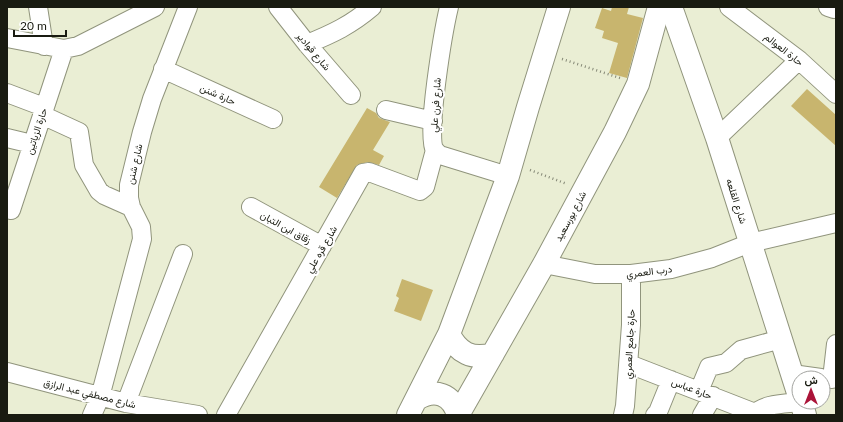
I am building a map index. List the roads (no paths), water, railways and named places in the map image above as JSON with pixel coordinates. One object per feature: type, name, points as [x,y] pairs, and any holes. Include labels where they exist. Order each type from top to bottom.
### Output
[{"type":"main road","points":[[412,407],[449,334],[510,169],[559,7]]},
{"type":"main road","name":"شارع بورسعيد","points":[[458,415],[544,264],[615,132],[638,84],[659,7]]},
{"type":"main road","name":"شارع القلعه","points":[[671,7],[716,138],[791,371]]},
{"type":"main road","points":[[449,334],[453,342],[466,354],[484,357],[493,354]]},
{"type":"main road","points":[[412,407],[423,395],[431,393],[439,394],[452,402],[458,415]]},
{"type":"street","points":[[38,7],[44,46]]},
{"type":"street","points":[[7,38],[64,49],[84,43],[155,7]]},
{"type":"street","name":"شارع شنن","points":[[92,415],[100,397],[142,239],[141,226],[131,207],[129,185],[142,132],[163,69],[188,7]]},
{"type":"street","name":"شارع قوادير","points":[[278,7],[307,44],[351,95]]},
{"type":"street","points":[[307,44],[334,33],[372,7]]},
{"type":"street","name":"شارع فرن علي","points":[[435,150],[433,141],[433,121],[437,73],[449,7]]},
{"type":"street","name":"حارة العوالم","points":[[729,7],[798,60],[836,94]]},
{"type":"street","name":"حارة الزياتين","points":[[8,213],[64,49]]},
{"type":"street","points":[[716,138],[798,60]]},
{"type":"street","name":"حارة شنن","points":[[163,69],[273,119]]},
{"type":"street","points":[[7,93],[43,111],[79,132],[84,165],[99,191],[104,195],[131,207]]},
{"type":"street","points":[[386,110],[433,121]]},
{"type":"street","points":[[7,138],[32,144]]},
{"type":"street","points":[[435,150],[440,155],[510,169]]},
{"type":"street","name":"شارع قره علي","points":[[226,415],[363,173],[369,172],[420,191],[425,187],[435,150]]},
{"type":"street","name":"زقاق ابن التبان","points":[[251,207],[322,246]]},
{"type":"street","name":"درب العمري","points":[[544,264],[595,274],[632,274],[678,267],[712,258],[750,244],[836,223]]},
{"type":"street","points":[[126,403],[183,254]]},
{"type":"street","name":"حارة جامع العمري","points":[[624,411],[629,364],[632,274]]},
{"type":"street","points":[[702,415],[709,367],[726,363],[741,350],[781,339]]},
{"type":"street","points":[[830,370],[836,344]]},
{"type":"street","name":"حارة عباس","points":[[629,364],[754,414]]},
{"type":"street","name":"شارع مصطفي عبد الرازق","points":[[7,372],[126,403],[198,415]]},
{"type":"street","points":[[624,411],[654,415],[658,412],[671,380]]},
{"type":"street","points":[[754,414],[761,408],[791,403]]}]
